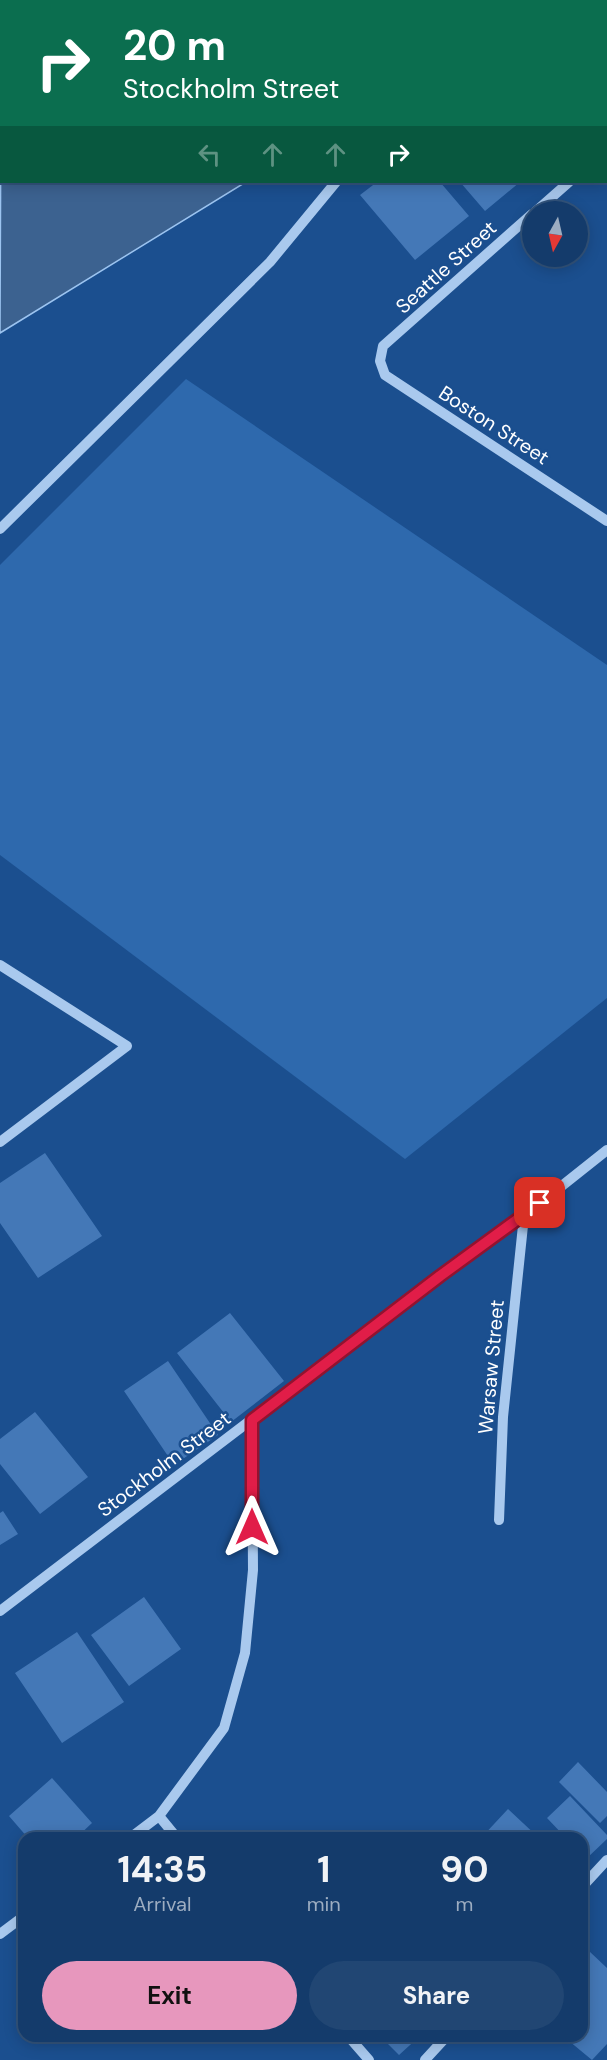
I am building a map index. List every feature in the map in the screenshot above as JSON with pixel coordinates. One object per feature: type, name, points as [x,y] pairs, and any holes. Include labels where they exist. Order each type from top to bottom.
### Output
[{"type":"street","points":[[0,529],[270,262],[335,183]]},
{"type":"street","name":"Seattle Street","points":[[548,201],[568,183]]},
{"type":"street","name":"Seattle Street","points":[[383,346],[522,224]]},
{"type":"street","name":"Boston Street","points":[[383,346],[380,360],[386,375],[607,521]]},
{"type":"street","points":[[0,965],[127,1046],[0,1142]]},
{"type":"street","name":"Stockholm Street","points":[[0,1611],[440,1276],[524,1216],[607,1149]]},
{"type":"street","name":"Warsaw Street","points":[[499,1521],[503,1417],[524,1216]]},
{"type":"street","points":[[138,1832],[159,1816],[224,1728],[245,1653],[253,1570],[252,1420]]},
{"type":"street","points":[[159,1816],[172,1832]]},
{"type":"street","points":[[588,1881],[607,1860]]},
{"type":"street","points":[[0,1934],[18,1920]]},
{"type":"street","points":[[353,2042],[369,2060]]},
{"type":"street","points":[[425,2060],[442,2042]]},
{"type":"shaded area","points":[[1,183],[244,183],[0,333]]},
{"type":"shaded area","points":[[186,379],[607,665],[607,998],[405,1159],[0,855],[0,565]]},
{"type":"building","points":[[376,183],[441,183],[469,216],[415,260],[360,195]]},
{"type":"building","points":[[461,183],[519,183],[485,211]]},
{"type":"building","points":[[45,1153],[102,1236],[38,1278],[0,1223],[0,1183]]},
{"type":"building","points":[[230,1313],[284,1381],[231,1422],[177,1353]]},
{"type":"building","points":[[168,1361],[218,1435],[174,1465],[124,1391]]},
{"type":"building","points":[[35,1412],[88,1477],[40,1514],[0,1464],[0,1439]]},
{"type":"building","points":[[3,1511],[18,1534],[0,1545],[0,1513]]},
{"type":"building","points":[[144,1597],[181,1649],[129,1686],[91,1635]]},
{"type":"building","points":[[77,1632],[124,1702],[62,1743],[15,1673]]},
{"type":"building","points":[[578,1762],[607,1792],[607,1816],[600,1823],[559,1782]]},
{"type":"building","points":[[52,1778],[92,1823],[82,1832],[23,1832],[9,1816]]},
{"type":"building","points":[[570,1796],[607,1835],[607,1839],[588,1857],[588,1832],[560,1832],[547,1818]]},
{"type":"building","points":[[508,1809],[533,1832],[487,1832]]},
{"type":"building","points":[[588,1952],[607,1968],[607,2044],[592,2060],[570,2042],[588,2042]]},
{"type":"building","points":[[386,2042],[413,2042],[399,2055]]},
{"type":"route","points":[[252,1527],[252,1420],[440,1276],[540,1203]]}]
